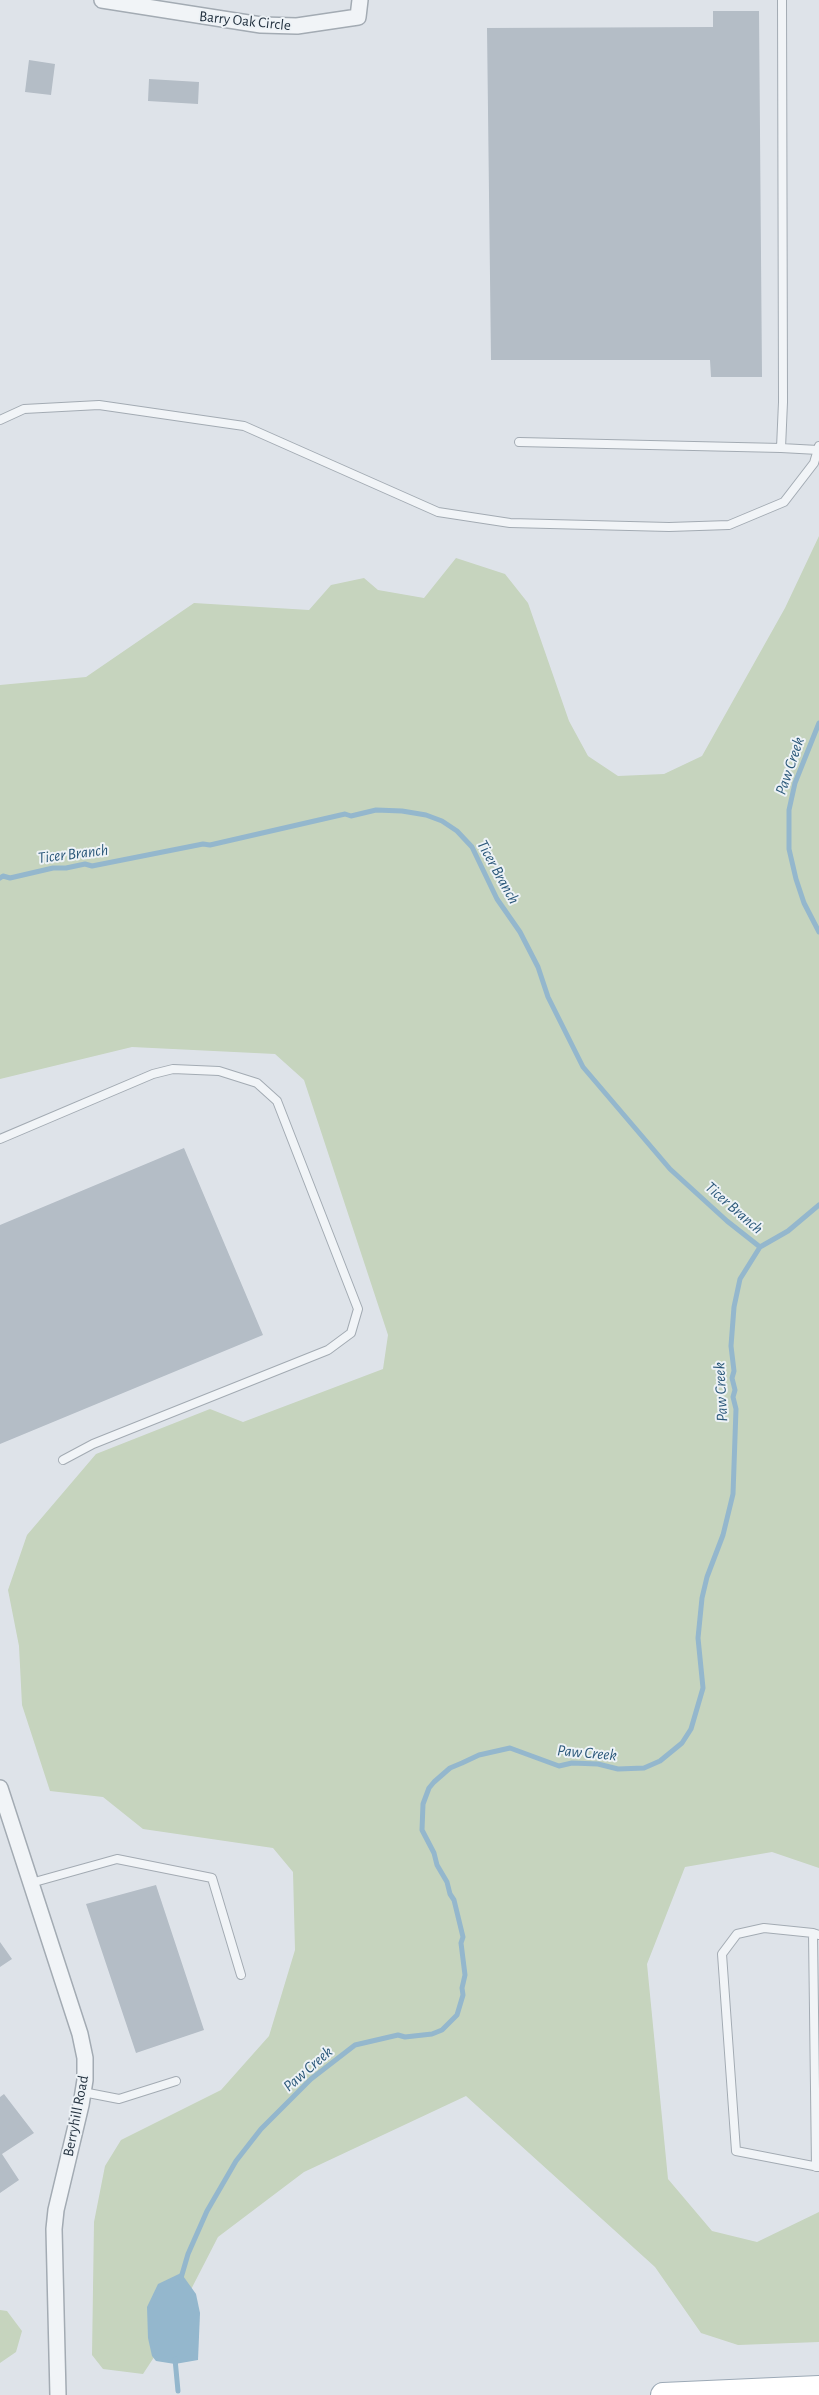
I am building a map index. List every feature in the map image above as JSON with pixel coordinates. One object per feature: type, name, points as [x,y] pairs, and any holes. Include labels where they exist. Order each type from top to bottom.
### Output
[{"type":"main road","points":[[663,2395],[819,2388]]},
{"type":"street","name":"Barry Oak Circle","points":[[102,0],[261,25],[297,26],[358,17],[360,0]]},
{"type":"street","name":"Berryhill Road","points":[[2,1797],[80,2034],[85,2058],[83,2092],[56,2210],[54,2229],[58,2395]]},
{"type":"lane","points":[[781,448],[783,402],[782,0]]},
{"type":"lane","points":[[0,420],[24,409],[99,406],[244,426],[438,512],[510,523],[669,527],[730,525],[784,502],[814,463],[819,448],[519,442]]},
{"type":"lane","points":[[0,1139],[153,1074],[173,1069],[220,1071],[257,1083],[277,1101],[358,1309],[351,1333],[328,1350],[93,1444],[63,1460]]},
{"type":"lane","points":[[31,1883],[117,1859],[212,1878],[241,1975]]},
{"type":"lane","points":[[764,1928],[816,1934],[818,2167],[736,2151],[722,1954],[738,1934],[764,1928]]},
{"type":"lane","points":[[83,2092],[119,2099],[176,2080]]},
{"type":"green space","points":[[819,536],[819,1868],[772,1852],[685,1867],[647,1964],[668,2179],[712,2231],[757,2242],[819,2212],[819,2342],[738,2345],[701,2333],[655,2267],[466,2096],[304,2172],[218,2237],[164,2342],[143,2374],[103,2369],[92,2355],[94,2222],[105,2166],[121,2140],[221,2090],[269,2036],[295,1950],[293,1872],[273,1848],[143,1829],[103,1797],[50,1791],[22,1705],[19,1646],[8,1590],[27,1535],[96,1454],[210,1409],[243,1422],[383,1369],[388,1335],[304,1080],[275,1054],[132,1047],[0,1079],[0,685],[86,677],[194,603],[309,610],[331,585],[364,578],[378,590],[424,598],[456,558],[505,574],[528,603],[569,721],[588,756],[618,776],[664,774],[702,756],[785,608]]},
{"type":"green space","points":[[0,2310],[7,2311],[22,2331],[16,2352],[0,2363]]},
{"type":"water","points":[[181,2273],[196,2294],[200,2313],[198,2360],[175,2364],[156,2361],[152,2356],[148,2338],[147,2307],[158,2284]]},
{"type":"building","points":[[713,11],[759,11],[762,377],[711,377],[710,360],[491,360],[487,28],[713,27]]},
{"type":"building","points":[[29,60],[55,64],[51,95],[25,92]]},
{"type":"building","points":[[149,79],[199,82],[198,104],[148,101]]},
{"type":"building","points":[[184,1148],[263,1335],[0,1444],[0,1225]]},
{"type":"building","points":[[156,1885],[204,2030],[136,2053],[86,1904]]},
{"type":"building","points":[[0,1942],[12,1959],[0,1967]]},
{"type":"building","points":[[4,2094],[34,2133],[2,2154],[19,2180],[0,2193],[0,2097]]},
{"type":"waterway","name":"Paw Creek","points":[[819,723],[795,783],[789,810],[789,849],[796,879],[804,903],[819,932]]},
{"type":"waterway","name":"Ticer Branch","points":[[0,878],[3,876],[10,878],[53,868],[66,868],[85,864],[92,866],[203,844],[210,845],[345,814],[351,816],[376,810],[402,811],[426,815],[442,821],[457,831],[472,847],[497,899],[520,932],[538,967],[548,997],[583,1067],[670,1169],[727,1221],[760,1247]]},
{"type":"waterway","name":"Paw Creek","points":[[181,2278],[188,2254],[207,2211],[236,2161],[261,2129],[311,2079],[355,2045],[398,2035],[405,2037],[432,2034],[442,2030],[457,2015],[463,1995],[462,1988],[465,1975],[461,1943],[463,1937],[454,1900],[422,1830],[423,1804],[429,1788],[434,1782],[450,1768],[479,1755],[510,1748],[559,1766],[572,1763],[598,1764],[618,1769],[644,1768],[660,1761],[682,1743],[691,1729],[703,1688],[698,1638],[702,1598],[707,1577],[723,1535],[733,1494],[736,1409],[733,1397],[735,1390],[732,1378],[734,1371],[731,1346],[734,1307],[740,1279],[760,1247],[788,1231],[819,1205]]},
{"type":"waterway","name":"Paw Creek","points":[[175,2359],[178,2391]]}]
